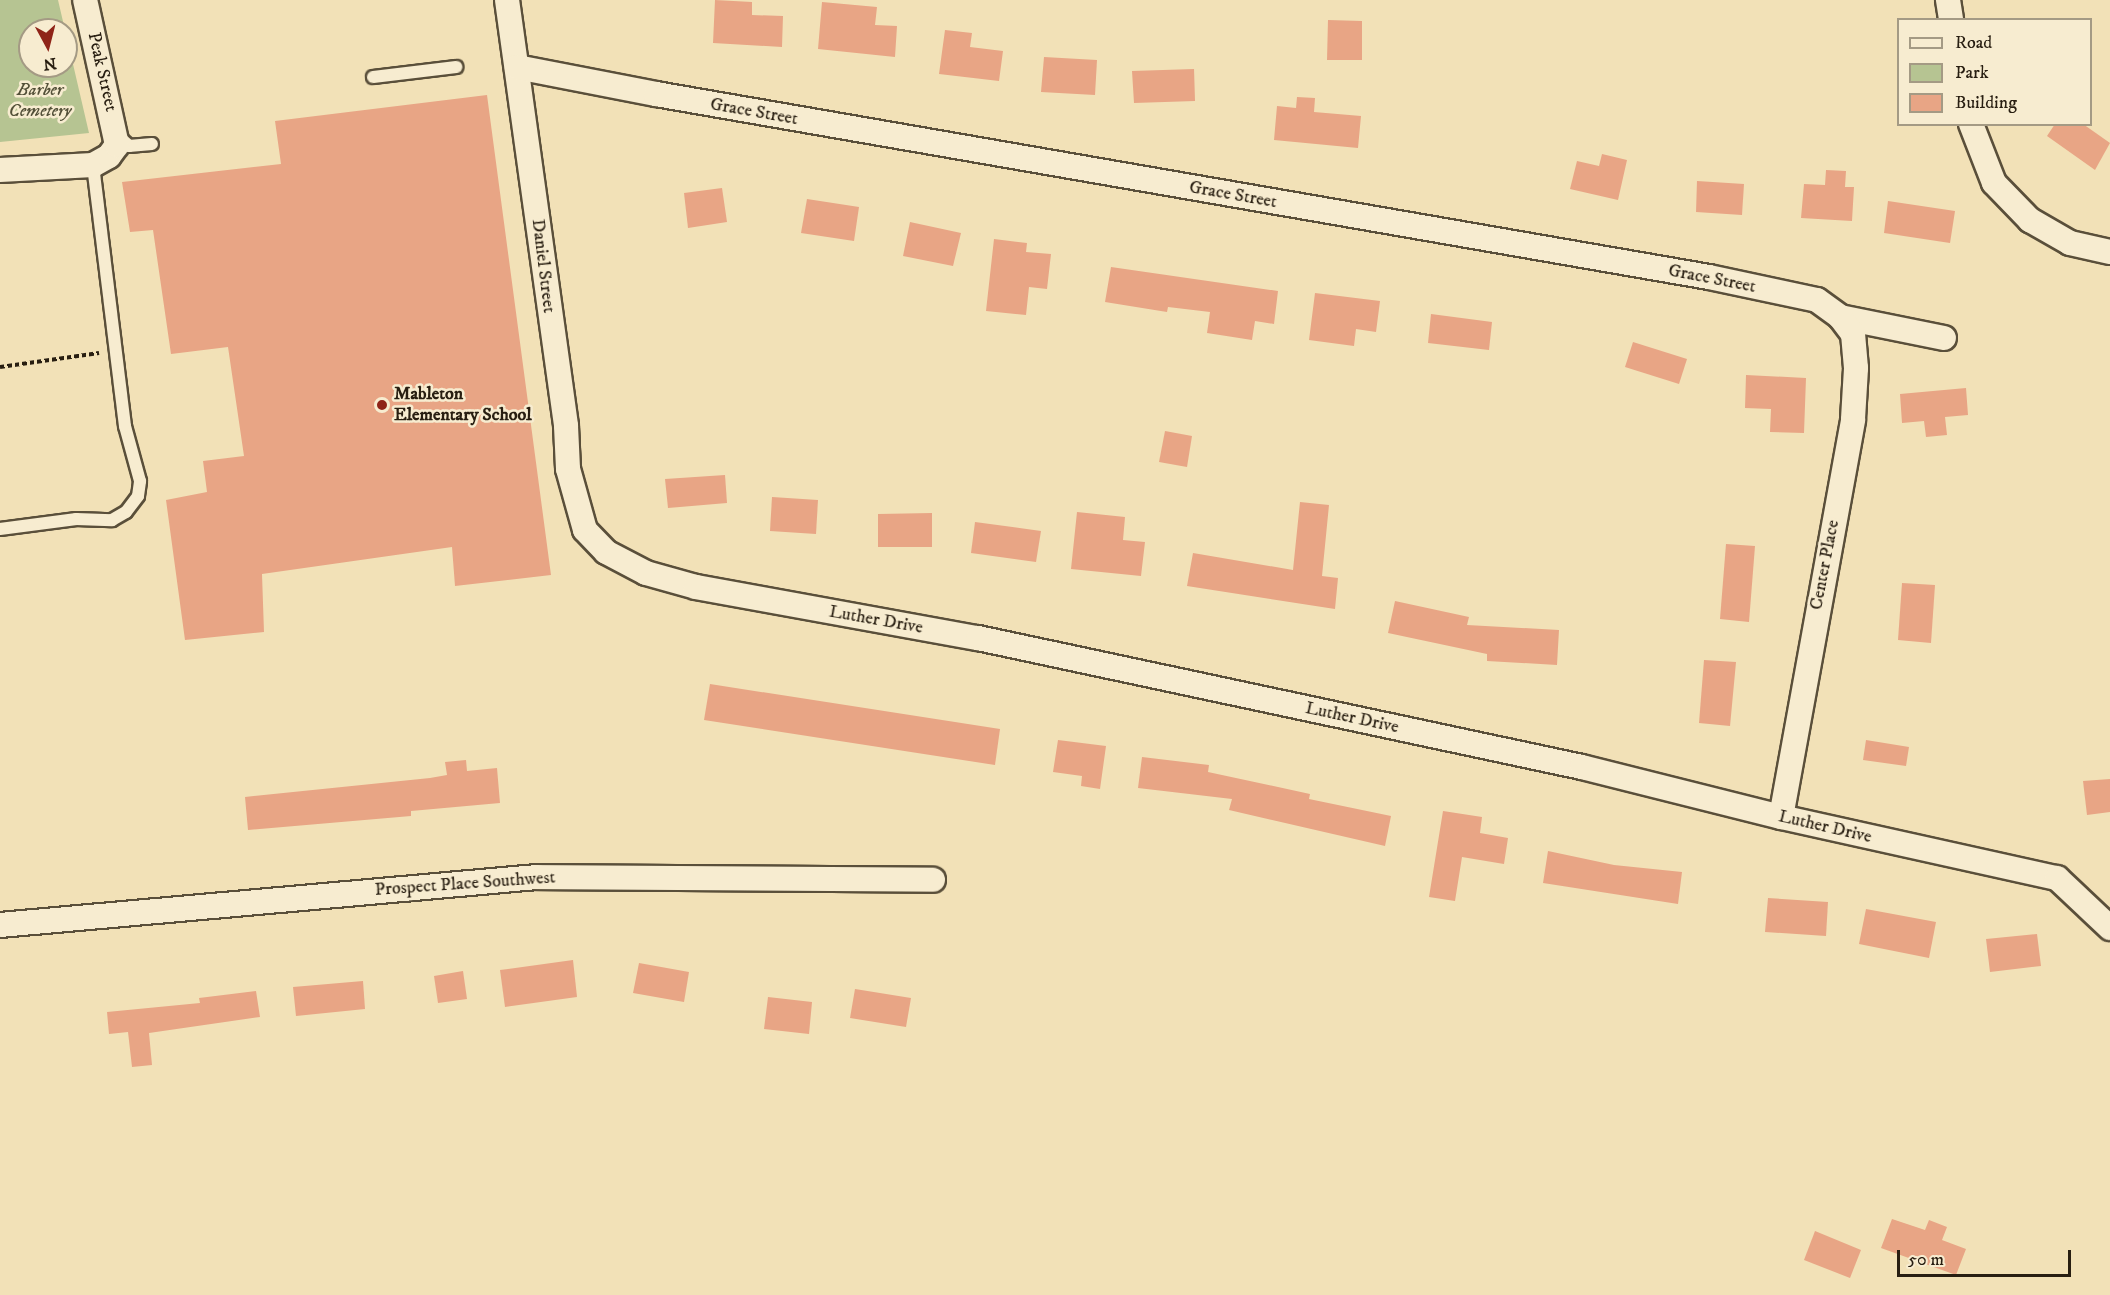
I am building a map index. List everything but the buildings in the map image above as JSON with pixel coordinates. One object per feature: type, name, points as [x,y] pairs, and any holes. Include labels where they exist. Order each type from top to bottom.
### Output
[{"type":"street","name":"Peak Street","points":[[85,0],[118,140]]},
{"type":"street","name":"Daniel Street","points":[[507,0],[566,426],[568,469],[585,530]]},
{"type":"street","points":[[1948,0],[1951,18]]},
{"type":"street","name":"Grace Street","points":[[517,67],[656,94],[1709,277],[1817,300],[1840,316],[1944,338]]},
{"type":"street","points":[[1972,126],[1994,183],[2030,220],[2070,243],[2110,252]]},
{"type":"street","points":[[0,171],[93,165],[109,156],[118,140]]},
{"type":"street","name":"Center Place","points":[[1781,817],[1853,419],[1856,368],[1853,334],[1840,316]]},
{"type":"street","name":"Luther Drive","points":[[585,530],[606,552],[636,568],[696,587],[1001,643],[1582,767],[1781,817],[2057,878],[2110,928]]},
{"type":"street","name":"Prospect Place Southwest","points":[[0,925],[537,877],[933,880]]},
{"type":"lane","points":[[373,77],[456,68]]},
{"type":"lane","points":[[118,140],[129,146],[152,144]]},
{"type":"lane","points":[[4,529],[76,519],[112,520],[126,512],[138,496],[140,482],[129,452],[93,165]]},
{"type":"path","points":[[0,367],[116,350]]},
{"type":"green space","name":"Barber Cemetery","points":[[0,0],[58,0],[62,18],[18,18],[18,78],[76,78],[89,133],[0,142]]},
{"type":"place","name":"Mableton Elementary School","points":[[382,405]]}]
